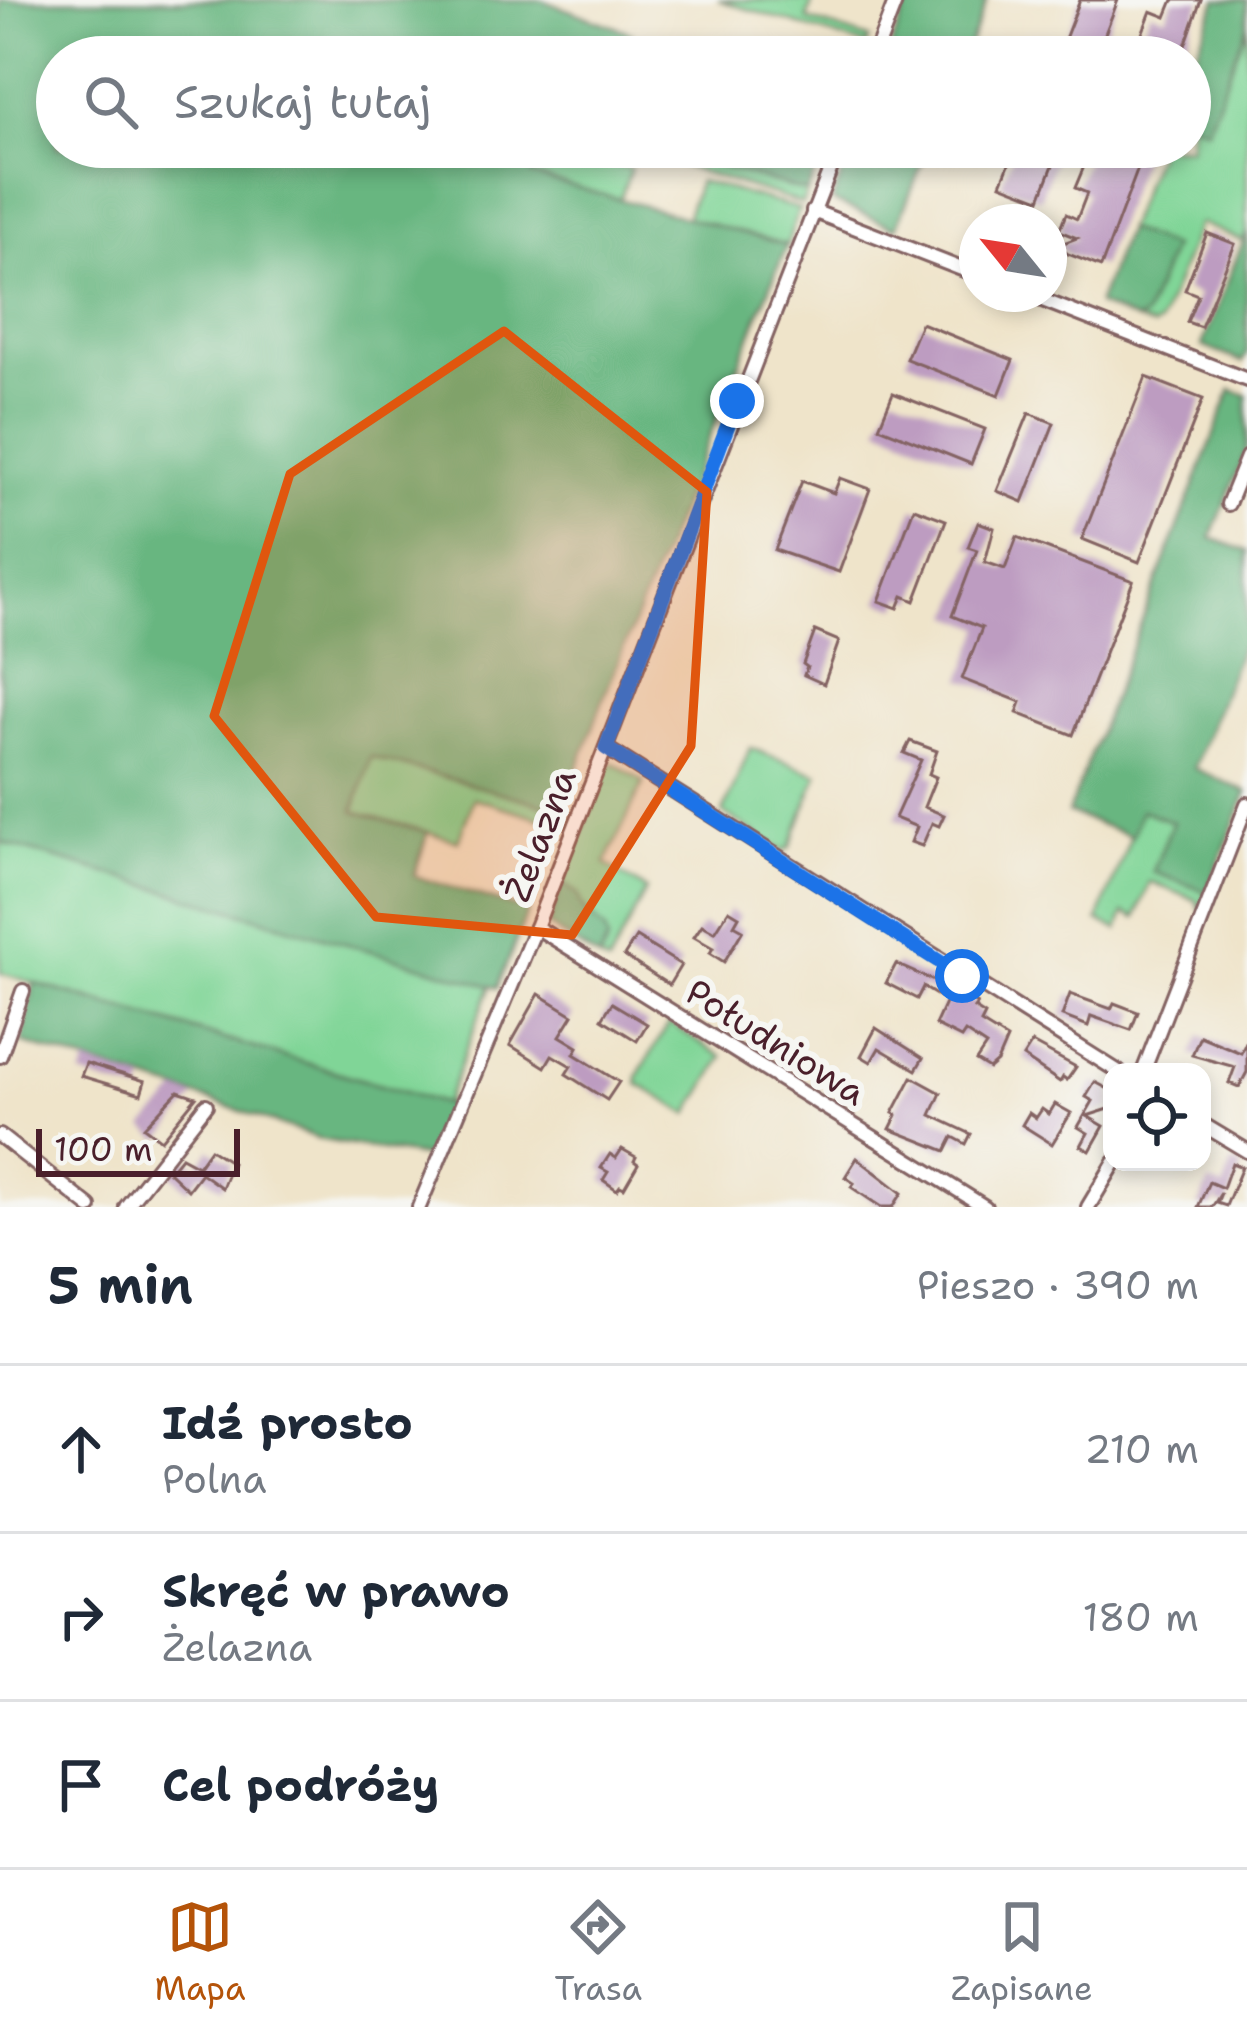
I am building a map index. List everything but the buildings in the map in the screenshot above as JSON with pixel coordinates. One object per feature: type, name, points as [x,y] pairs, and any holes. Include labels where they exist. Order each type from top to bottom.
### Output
[{"type":"street","points":[[882,36],[896,0]]},
{"type":"street","name":"Żelazna","points":[[419,1207],[536,927],[830,168]]},
{"type":"street","points":[[813,211],[959,267]]},
{"type":"street","points":[[1067,310],[1247,380]]},
{"type":"street","points":[[1228,504],[1247,457]]},
{"type":"street","points":[[606,748],[1104,1063]]},
{"type":"street","points":[[1146,1063],[1247,804]]},
{"type":"street","name":"Południowa","points":[[536,927],[985,1207]]},
{"type":"street","points":[[0,1056],[23,991]]},
{"type":"street","points":[[126,1207],[206,1105]]},
{"type":"street","points":[[1211,1129],[1247,1151]]},
{"type":"street","points":[[0,1136],[90,1207]]},
{"type":"street","points":[[1088,1207],[1110,1171]]},
{"type":"highlighted area","points":[[504,331],[707,492],[691,746],[572,935],[376,917],[214,716],[290,474]]},
{"type":"green space","points":[[0,0],[542,0],[632,33],[36,36],[36,168],[533,168],[531,175],[787,245],[563,810],[371,757],[354,811],[428,832],[414,876],[528,911],[497,988],[0,842]]},
{"type":"green space","points":[[718,0],[813,0],[807,19],[860,36],[834,36]]},
{"type":"green space","points":[[909,0],[987,0],[973,36],[895,36]]},
{"type":"green space","points":[[1217,0],[1247,0],[1247,26],[1211,119],[1211,36],[1203,36]]},
{"type":"green space","points":[[1247,26],[1247,231],[1243,241],[1199,223],[1160,323],[1153,327],[1137,321],[1145,316],[1126,229],[1151,168],[1211,168],[1211,118]]},
{"type":"green space","points":[[532,168],[631,169],[620,200],[530,175]]},
{"type":"green space","points":[[688,168],[725,168],[807,192],[802,204]]},
{"type":"green space","points":[[725,168],[817,168],[807,192]]},
{"type":"green space","points":[[844,168],[920,168],[896,228],[832,201]]},
{"type":"green space","points":[[699,181],[799,209],[787,245],[686,218]]},
{"type":"green space","points":[[1126,229],[1172,247],[1145,316],[1137,321],[1097,305]]},
{"type":"green space","points":[[1247,231],[1247,353],[1243,362],[1202,346]]},
{"type":"green space","points":[[1231,390],[1247,395],[1247,448],[1211,538],[1247,551],[1247,632],[1194,768],[1247,792],[1207,892],[1153,872],[1173,822],[1141,810],[1132,836],[1068,813]]},
{"type":"green space","points":[[750,748],[818,774],[790,848],[783,851],[723,813]]},
{"type":"green space","points":[[371,756],[563,810],[559,824],[474,798],[458,841],[354,812]]},
{"type":"green space","points":[[614,763],[644,782],[605,864],[646,890],[608,965],[599,959],[608,942],[605,936],[562,883],[608,766]]},
{"type":"green space","points":[[1141,809],[1173,822],[1153,872],[1207,892],[1200,909],[1196,900],[1150,882],[1136,918],[1124,913],[1118,930],[1098,921]]},
{"type":"green space","points":[[0,842],[491,985],[445,1104],[0,973]]},
{"type":"green space","points":[[562,883],[577,893],[582,907],[605,931],[608,941],[599,959],[548,926]]},
{"type":"green space","points":[[34,983],[453,1106],[429,1158],[323,1140],[22,1043]]},
{"type":"green space","points":[[669,1023],[723,1057],[689,1114],[638,1084],[638,1076]]},
{"type":"route","points":[[737,401],[606,748],[962,976]]}]
